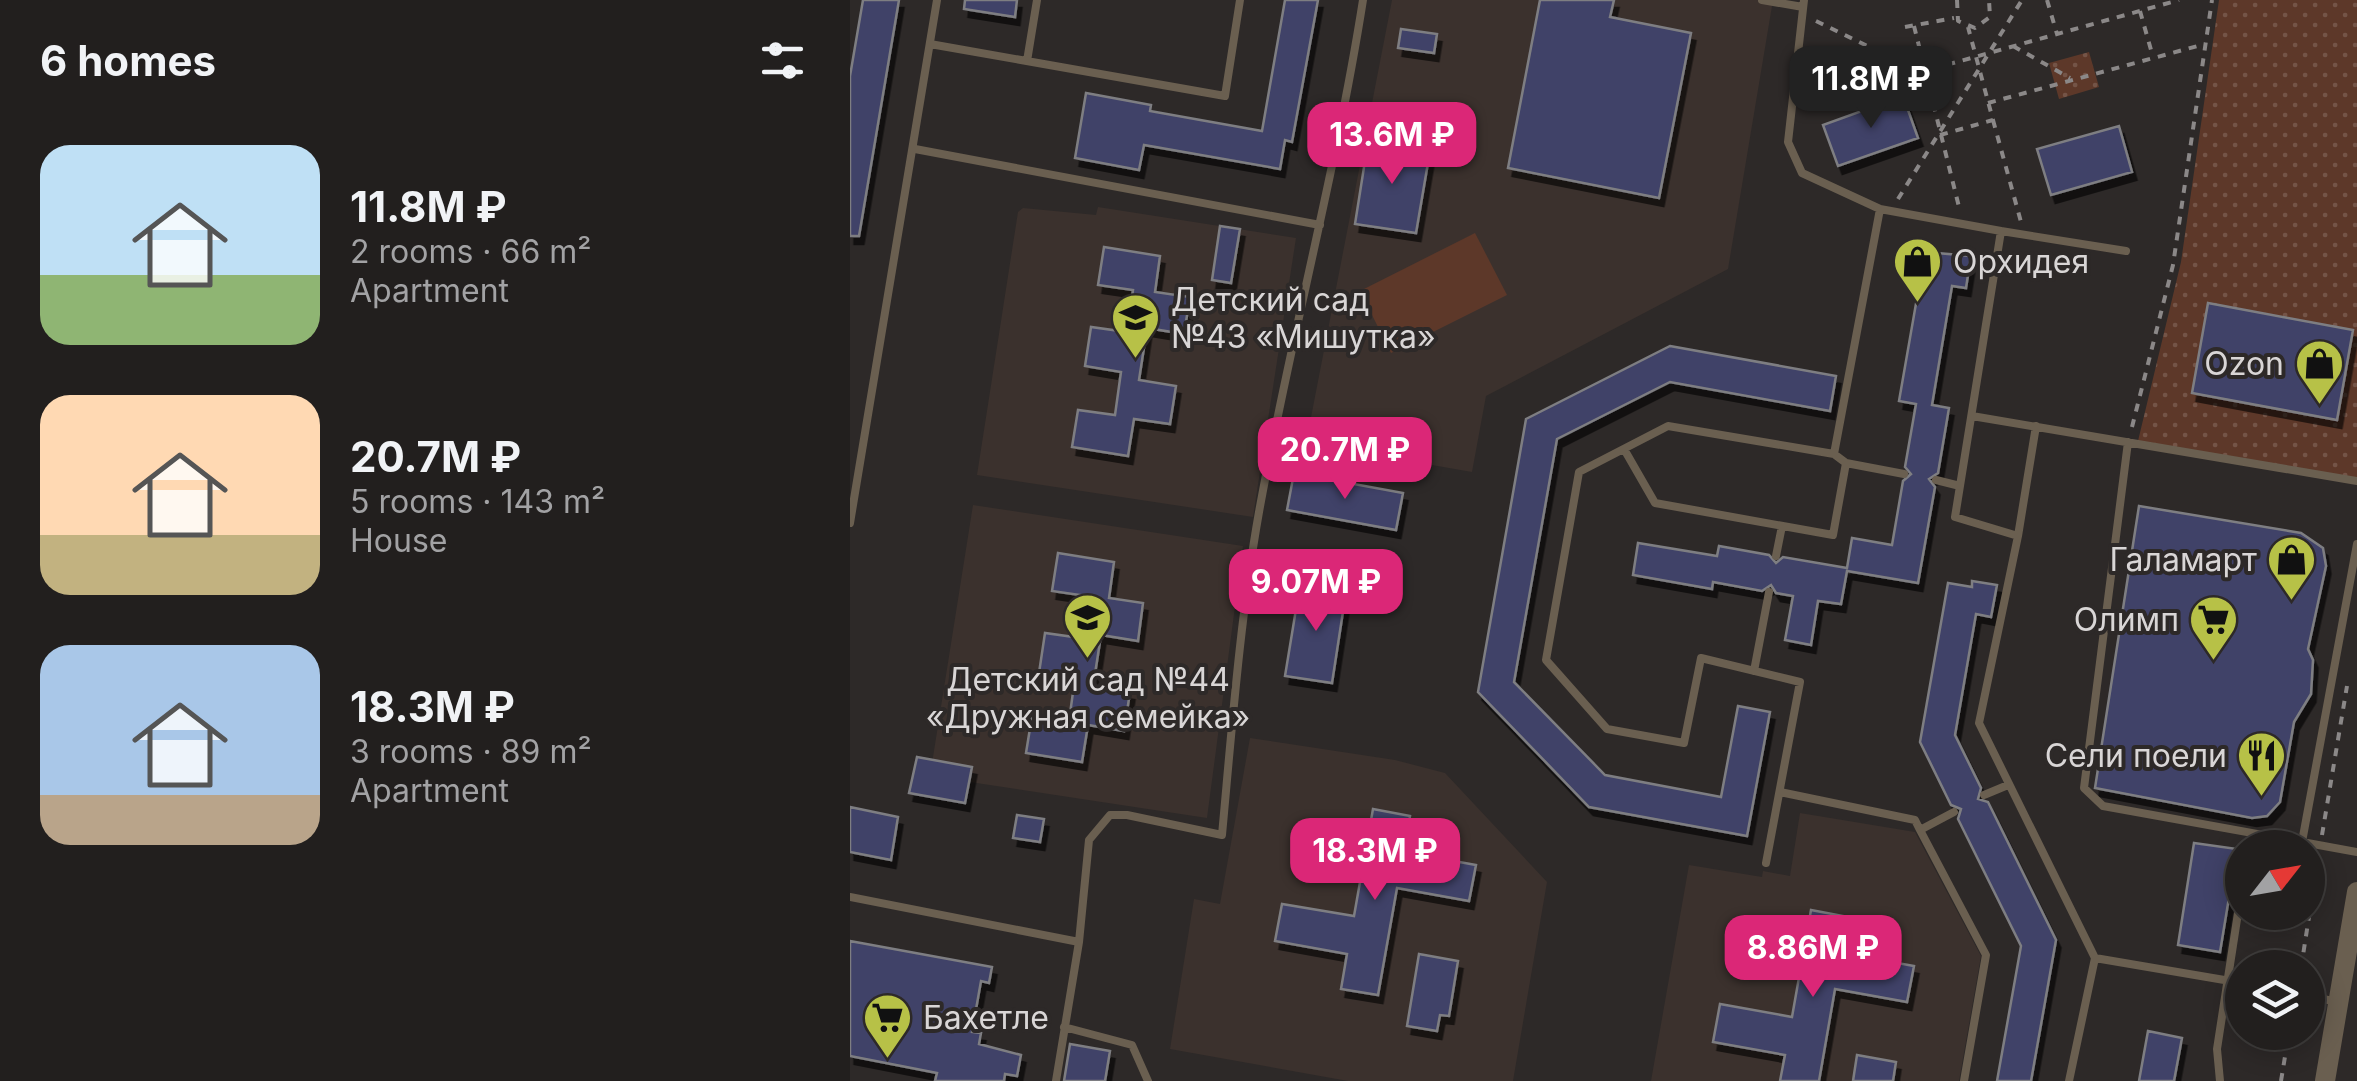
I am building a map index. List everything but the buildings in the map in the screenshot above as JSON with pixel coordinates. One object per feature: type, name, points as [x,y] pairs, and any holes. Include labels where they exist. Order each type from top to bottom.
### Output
[{"type":"street","points":[[2325,1081],[2357,892]]},
{"type":"lane","points":[[850,523],[938,0]]},
{"type":"lane","points":[[1027,61],[1037,0]]},
{"type":"lane","points":[[930,44],[1225,96],[1240,0]]},
{"type":"lane","points":[[1056,1081],[1079,942],[1089,840],[1110,815],[1127,814],[1222,835],[1236,672],[1259,512],[1343,130],[1363,0]]},
{"type":"lane","points":[[1762,0],[1803,7],[1788,142],[1802,172],[1885,210],[2126,251]]},
{"type":"lane","points":[[915,149],[1320,225]]},
{"type":"lane","points":[[1834,454],[1885,210]]},
{"type":"lane","points":[[2001,231],[1955,517],[2018,536]]},
{"type":"lane","points":[[1972,416],[2357,481]]},
{"type":"lane","points":[[1766,864],[1800,682],[1701,658],[1684,743],[1607,729],[1546,660],[1579,472],[1668,426],[1834,454],[1846,463],[1904,474]]},
{"type":"lane","points":[[2036,426],[2018,536],[1979,723],[2095,958],[2069,1081]]},
{"type":"lane","points":[[2128,442],[2084,788],[2103,806],[2236,830]]},
{"type":"lane","points":[[1624,449],[1656,503],[1833,535],[1846,463]]},
{"type":"lane","points":[[850,454],[862,455]]},
{"type":"lane","points":[[1936,480],[1960,486]]},
{"type":"lane","points":[[1776,556],[1782,526]]},
{"type":"lane","points":[[2304,830],[2357,544]]},
{"type":"lane","points":[[1754,671],[1769,592]]},
{"type":"lane","points":[[1984,795],[2008,784]]},
{"type":"lane","points":[[1780,792],[1915,820],[1986,955],[1964,1081]]},
{"type":"lane","points":[[1920,830],[1954,812]]},
{"type":"lane","points":[[2325,846],[2357,852]]},
{"type":"lane","points":[[850,897],[1079,942]]},
{"type":"lane","points":[[2095,958],[2225,980]]},
{"type":"lane","points":[[2220,1081],[2217,1049],[2225,999]]},
{"type":"lane","points":[[2325,999],[2338,1002]]},
{"type":"lane","points":[[1064,1027],[1132,1045],[1148,1081]]},
{"type":"path","points":[[1956,18],[1957,0]]},
{"type":"path","points":[[1968,27],[1986,22],[1992,11],[1989,0]]},
{"type":"path","points":[[1885,210],[1940,135],[2022,0]]},
{"type":"path","points":[[2048,0],[2057,34]]},
{"type":"path","points":[[1803,7],[1921,72],[2179,0]]},
{"type":"path","points":[[2128,442],[2173,265],[2212,0]]},
{"type":"path","points":[[2140,11],[2154,57]]},
{"type":"path","points":[[1905,28],[1956,18],[1968,27],[2025,235]]},
{"type":"path","points":[[1914,26],[1964,224]]},
{"type":"path","points":[[1988,103],[2206,44]]},
{"type":"path","points":[[2013,46],[2070,79]]},
{"type":"path","points":[[1940,135],[1993,120]]},
{"type":"path","points":[[2323,830],[2348,680]]},
{"type":"path","points":[[2281,1081],[2287,1050]]},
{"type":"shaded area","points":[[1392,0],[1773,0],[1728,269],[1486,396],[1472,472],[1306,443]]},
{"type":"shaded area","points":[[2219,0],[2357,0],[2357,478],[2138,441],[2181,262]]},
{"type":"shaded area","points":[[2089,52],[2099,87],[2059,99],[2049,63]]},
{"type":"shaded area","name":"Детский сад №43 «Мишутка»","points":[[1098,207],[1296,238],[1253,517],[977,475],[1018,212],[1023,208],[1096,215]]},
{"type":"shaded area","points":[[1475,233],[1507,295],[1391,353],[1360,291]]},
{"type":"shaded area","name":"Детский сад №44 «Дружная семейка»","points":[[973,505],[1243,546],[1207,818],[930,776]]},
{"type":"shaded area","points":[[1250,738],[1395,760],[1445,773],[1547,882],[1513,1081],[1348,1081],[1170,1049],[1194,899],[1220,904]]},
{"type":"shaded area","points":[[1800,813],[1915,832],[1981,956],[1959,1081],[1651,1081],[1689,865],[1762,877],[1763,871],[1790,876]]},
{"type":"place","name":"Орхидея","points":[[1918,304]]},
{"type":"place","name":"Детский сад №43 «Мишутка»","points":[[1136,360]]},
{"type":"place","name":"Ozon","points":[[2319,406]]},
{"type":"place","name":"Галамарт","points":[[2292,602]]},
{"type":"place","name":"Детский сад №44 «Дружная семейка»","points":[[1088,660]]},
{"type":"place","name":"Олимп","points":[[2214,662]]},
{"type":"place","name":"Сели поели","points":[[2262,798]]},
{"type":"place","name":"Бахетле","points":[[888,1060]]}]
